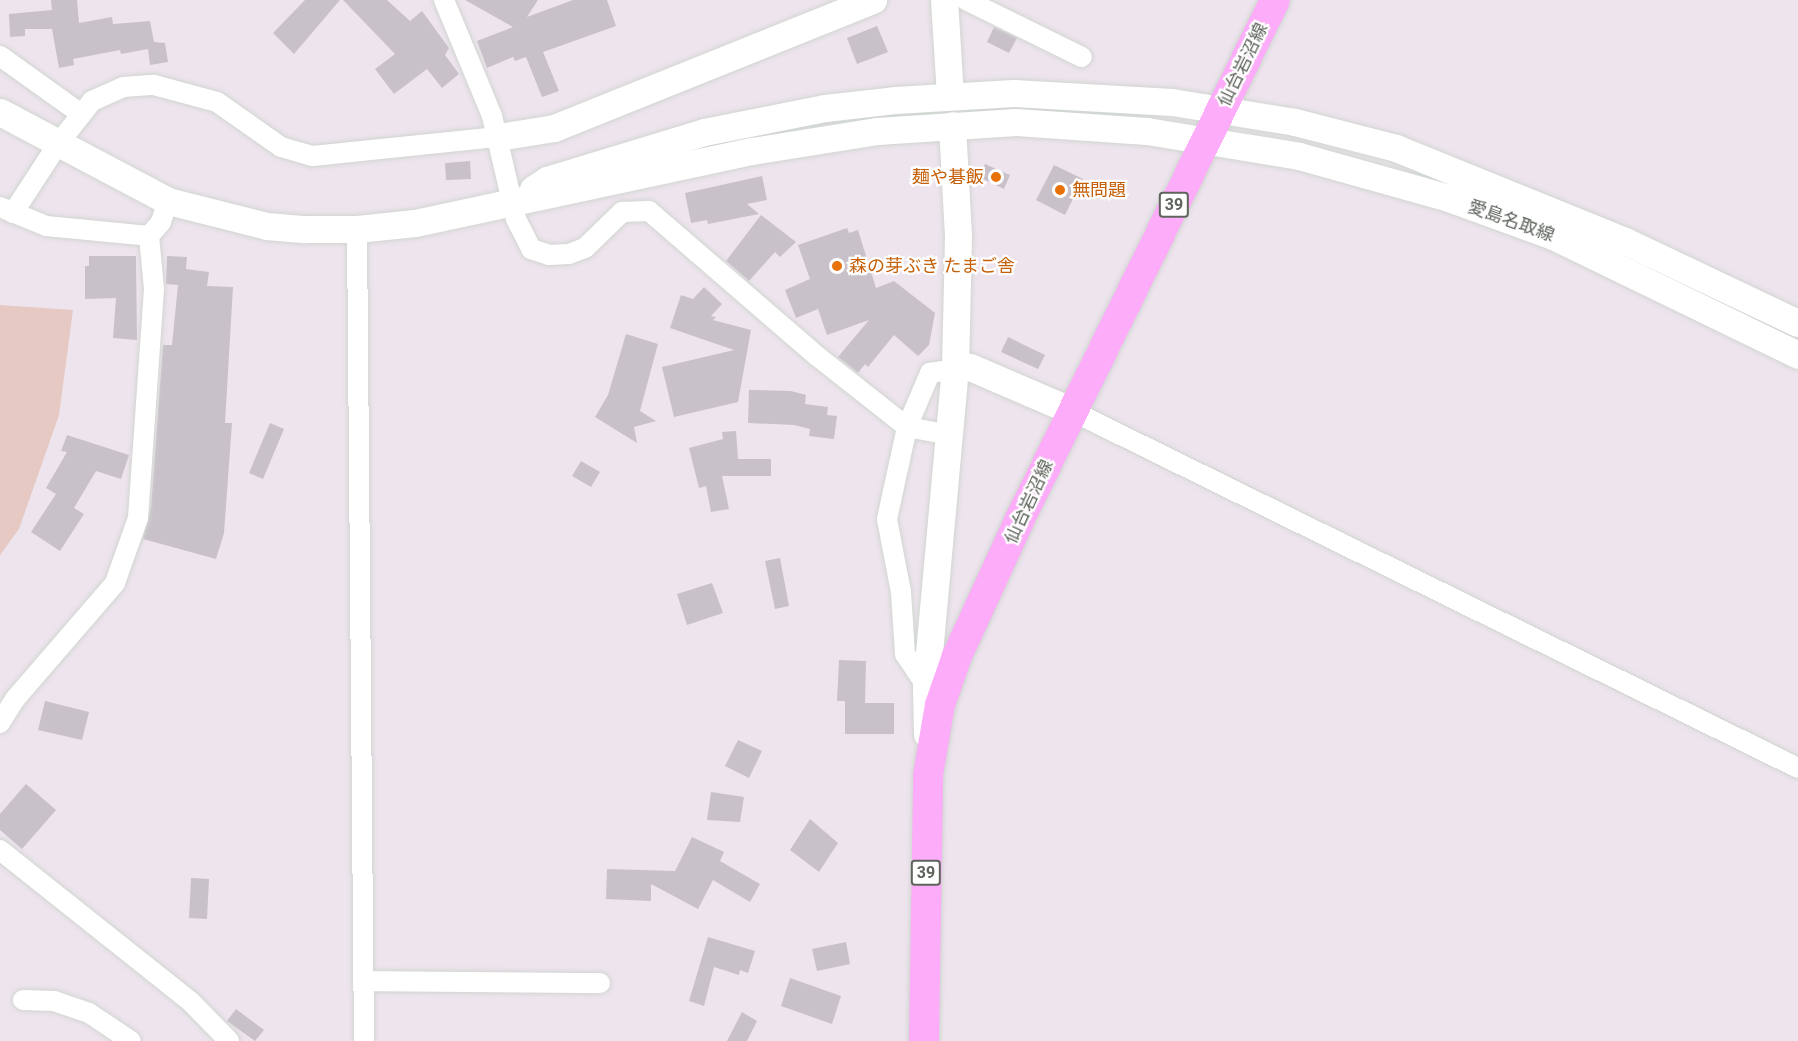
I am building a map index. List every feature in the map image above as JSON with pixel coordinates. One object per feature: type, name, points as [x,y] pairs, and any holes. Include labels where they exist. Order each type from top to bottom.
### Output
[{"type":"main road","name":"仙台岩沼線","points":[[924,1041],[928,775],[933,696],[957,656],[1072,411],[1275,0]]},
{"type":"street","points":[[444,0],[498,137],[520,233],[531,249],[549,255],[585,248],[622,212],[636,210],[655,215],[817,356],[907,427],[951,435]]},
{"type":"street","points":[[149,236],[46,226],[7,210],[92,101],[123,87],[154,85],[217,102],[281,147],[313,156],[498,137],[554,128],[873,0]]},
{"type":"street","points":[[944,0],[950,96]]},
{"type":"street","points":[[966,0],[1082,57]]},
{"type":"street","points":[[0,56],[81,114]]},
{"type":"street","name":"愛島名取線","points":[[512,204],[547,180],[704,132],[825,108],[950,96],[1079,96],[1221,109],[1295,122],[1396,148],[1625,241],[1798,323]]},
{"type":"street","name":"愛島名取線","points":[[0,112],[168,201],[267,226],[357,229],[415,223],[752,151],[873,132],[952,125],[1070,124],[1206,139],[1299,156],[1446,197],[1553,236],[1798,355]]},
{"type":"street","points":[[933,696],[955,369],[958,236],[952,125]]},
{"type":"street","points":[[0,723],[15,699],[115,583],[138,518],[154,289],[149,236],[161,222],[168,201]]},
{"type":"street","points":[[357,229],[364,1041]]},
{"type":"street","points":[[933,696],[905,654],[901,592],[887,519],[907,427],[930,373],[970,367],[1072,411],[1798,768]]},
{"type":"street","points":[[0,850],[190,1001],[229,1041]]},
{"type":"street","points":[[364,981],[600,983]]},
{"type":"street","points":[[23,1000],[54,1001],[89,1013],[131,1041]]},
{"type":"shaded area","points":[[0,305],[73,310],[59,415],[19,529],[0,555]]},
{"type":"building","points":[[51,0],[77,0],[79,23],[112,17],[113,24],[150,21],[154,42],[165,43],[168,62],[150,65],[148,49],[121,54],[120,50],[73,59],[74,65],[59,68],[52,29],[25,29],[25,36],[10,37],[9,14],[52,10]]},
{"type":"building","points":[[305,0],[340,0],[294,54],[273,33]]},
{"type":"building","points":[[343,0],[387,0],[410,21],[422,11],[449,48],[445,55],[459,74],[442,88],[427,69],[394,94],[375,69],[395,54]]},
{"type":"building","points":[[465,0],[538,0],[527,17],[573,0],[607,0],[616,26],[543,52],[559,91],[542,97],[526,57],[515,61],[513,57],[487,68],[477,41],[513,27]]},
{"type":"building","points":[[877,26],[888,52],[857,64],[847,38]]},
{"type":"building","points":[[994,27],[1017,38],[1009,53],[987,42]]},
{"type":"building","points":[[470,161],[471,179],[446,180],[445,163]]},
{"type":"building","points":[[985,164],[1010,175],[1004,189],[979,177]]},
{"type":"building","name":"無問題","points":[[1054,165],[1083,179],[1065,215],[1036,200]]},
{"type":"building","points":[[762,176],[767,200],[747,204],[759,214],[708,224],[707,220],[691,223],[685,193]]},
{"type":"building","points":[[761,215],[796,242],[780,257],[775,252],[749,281],[726,261]]},
{"type":"building","points":[[847,228],[849,233],[858,230],[876,288],[894,281],[935,313],[929,345],[918,356],[894,335],[868,367],[865,364],[858,373],[838,357],[869,320],[827,335],[818,309],[796,318],[785,290],[810,279],[798,245]]},
{"type":"building","points":[[89,256],[136,256],[137,340],[113,338],[116,298],[85,299],[85,266],[89,266]]},
{"type":"building","points":[[167,256],[187,257],[186,269],[209,272],[207,286],[233,287],[225,423],[232,423],[224,533],[216,559],[143,539],[151,508],[163,345],[172,345],[178,285],[166,284]]},
{"type":"building","points":[[704,287],[722,304],[711,316],[716,317],[713,320],[751,330],[738,402],[674,417],[662,367],[734,350],[670,328],[681,295],[693,299]]},
{"type":"building","points":[[626,334],[658,344],[640,411],[656,421],[634,427],[637,443],[595,417],[608,395]]},
{"type":"building","points":[[1008,337],[1045,355],[1038,369],[1001,352]]},
{"type":"building","points":[[749,390],[791,391],[806,395],[805,404],[828,407],[827,415],[837,416],[834,439],[809,436],[810,429],[794,425],[748,423]]},
{"type":"building","points":[[270,423],[284,429],[263,479],[249,473]]},
{"type":"building","points":[[736,431],[738,459],[771,459],[771,476],[722,476],[729,509],[711,512],[706,486],[699,488],[689,448],[723,439],[722,432]]},
{"type":"building","points":[[67,435],[129,455],[121,479],[96,471],[74,508],[84,514],[60,551],[31,532],[56,494],[46,488],[67,452],[61,451]]},
{"type":"building","points":[[581,461],[600,472],[591,487],[572,476]]},
{"type":"building","points":[[780,558],[789,606],[775,609],[765,561]]},
{"type":"building","points":[[712,583],[723,613],[687,625],[677,594]]},
{"type":"building","points":[[839,660],[866,661],[865,703],[894,703],[894,734],[845,734],[845,701],[837,701]]},
{"type":"building","points":[[45,701],[89,712],[82,740],[38,730]]},
{"type":"building","points":[[738,740],[762,751],[749,778],[725,766]]},
{"type":"building","points":[[26,784],[56,810],[22,849],[0,830],[0,814]]},
{"type":"building","points":[[711,792],[744,797],[740,822],[707,820]]},
{"type":"building","points":[[810,819],[838,843],[819,872],[790,850]]},
{"type":"building","points":[[692,837],[724,852],[720,861],[760,884],[750,902],[713,880],[698,909],[651,884],[651,901],[606,899],[607,869],[675,871]]},
{"type":"building","points":[[191,878],[209,879],[207,919],[189,918]]},
{"type":"building","points":[[708,937],[755,951],[748,973],[740,970],[739,975],[714,967],[704,1006],[689,1001]]},
{"type":"building","points":[[846,942],[850,964],[817,971],[812,949]]},
{"type":"building","points":[[790,978],[841,996],[832,1024],[781,1006]]},
{"type":"building","points":[[236,1009],[264,1030],[255,1041],[227,1021]]},
{"type":"building","points":[[742,1012],[757,1021],[747,1041],[727,1041]]},
{"type":"place","name":"麺や碁飯","points":[[996,177]]},
{"type":"place","name":"無問題","points":[[1060,190]]},
{"type":"place","name":"森の芽ぶき たまご舎","points":[[837,266]]}]
